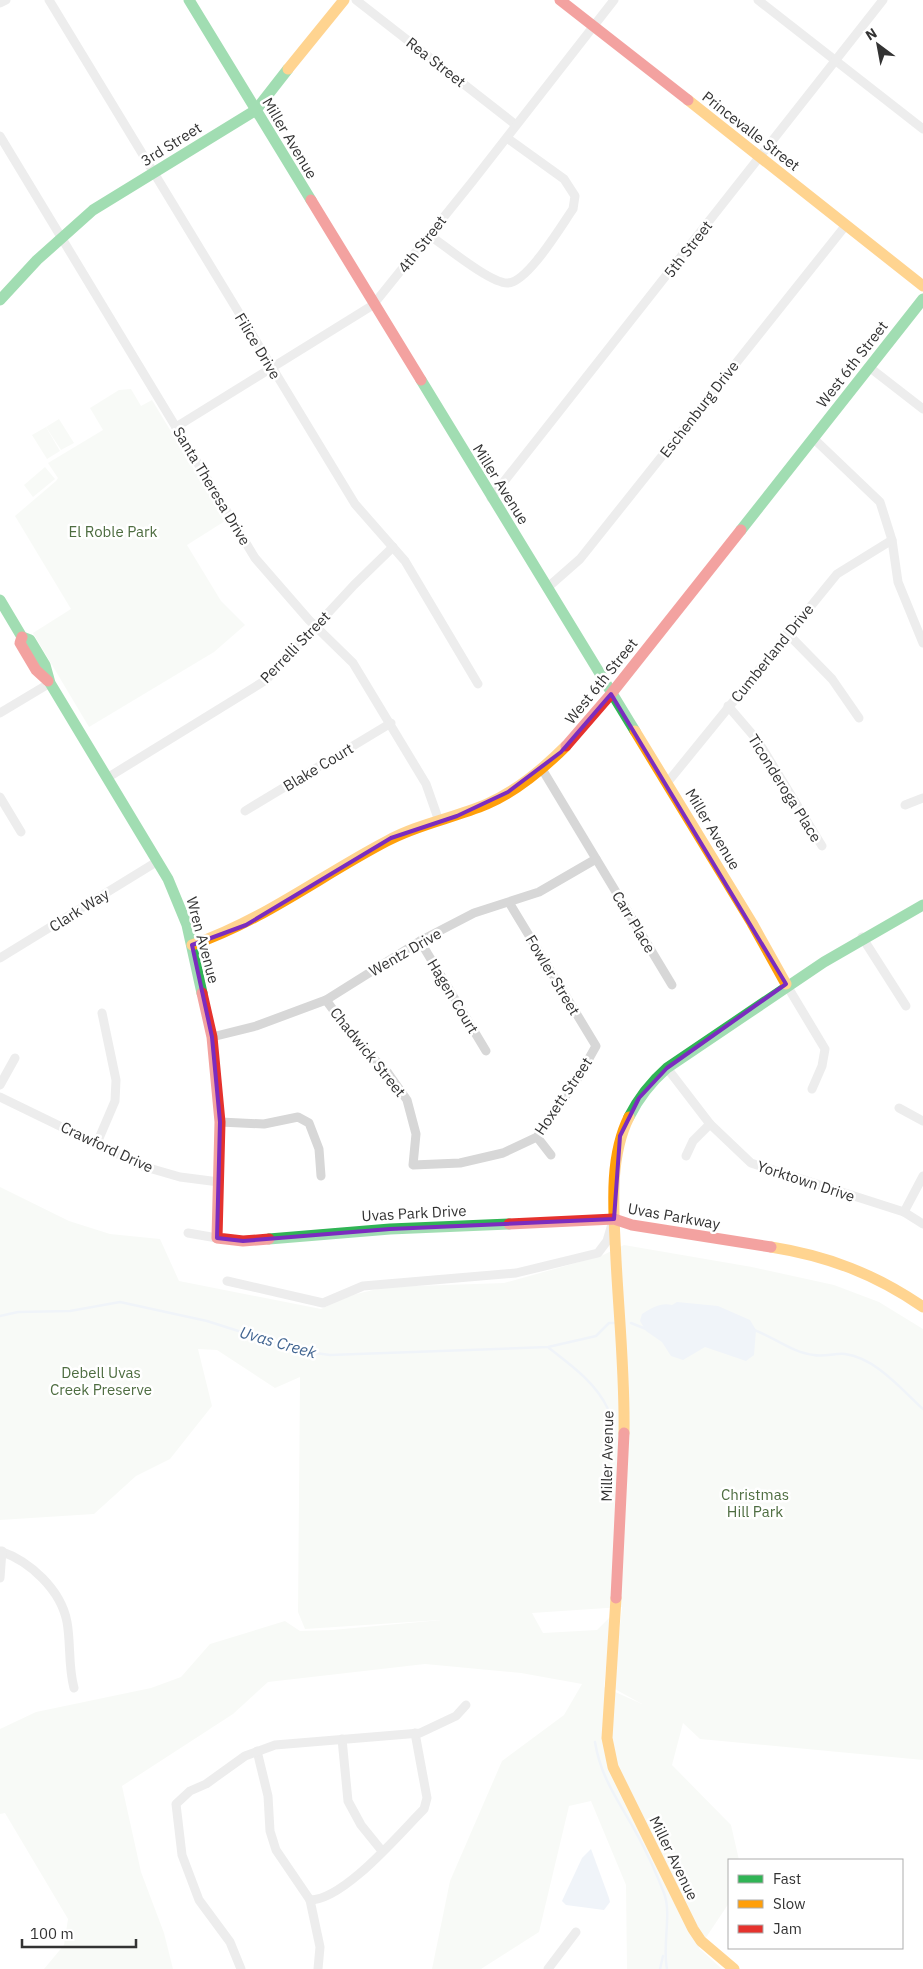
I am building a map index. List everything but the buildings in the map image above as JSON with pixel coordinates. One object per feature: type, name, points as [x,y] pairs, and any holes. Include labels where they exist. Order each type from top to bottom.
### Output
[{"type":"street","points":[[0,3],[6,0]]},
{"type":"street","name":"Filice Drive","points":[[50,0],[355,504],[405,561],[478,684]]},
{"type":"street","name":"Miller Avenue","points":[[189,0],[373,305],[752,923],[786,984]]},
{"type":"street","name":"3rd Street","points":[[0,300],[61,237],[93,210],[256,110],[344,0]]},
{"type":"street","name":"Rea Street","points":[[356,0],[516,125]]},
{"type":"street","name":"Princevalle Street","points":[[560,0],[923,286]]},
{"type":"street","name":"4th Street","points":[[176,427],[373,305],[507,138],[614,0]]},
{"type":"street","points":[[758,0],[923,129]]},
{"type":"street","name":"5th Street","points":[[491,498],[883,0]]},
{"type":"street","name":"Santa Theresa Drive","points":[[0,136],[255,558],[316,626],[353,663],[391,723],[430,792],[440,821]]},
{"type":"street","points":[[429,235],[492,279],[508,283],[524,276],[573,209],[575,196],[564,179],[507,138]]},
{"type":"street","name":"Eschenburg Drive","points":[[547,588],[580,560],[846,225]]},
{"type":"street","name":"West 6th Street","points":[[192,945],[246,925],[391,838],[490,803],[542,769],[561,752],[611,694],[923,299]]},
{"type":"street","points":[[869,367],[923,409]]},
{"type":"street","points":[[812,438],[880,502],[892,540],[898,582],[923,643]]},
{"type":"street","name":"Cumberland Drive","points":[[667,783],[787,633],[837,574],[892,540]]},
{"type":"street","name":"Perrelli Street","points":[[107,778],[266,680],[359,579],[393,547]]},
{"type":"street","name":"Wren Avenue","points":[[1,602],[22,637],[30,640],[45,665],[50,682],[158,862],[181,906],[192,945],[212,1037],[220,1122],[217,1238]]},
{"type":"street","points":[[787,633],[832,679],[858,718]]},
{"type":"street","points":[[0,713],[50,682]]},
{"type":"street","name":"Ticonderoga Place","points":[[728,706],[758,741],[822,846]]},
{"type":"street","name":"Blake Court","points":[[245,811],[391,723]]},
{"type":"street","name":"Carr Place","points":[[542,769],[672,985]]},
{"type":"street","points":[[0,797],[21,832]]},
{"type":"street","points":[[905,805],[923,798]]},
{"type":"street","name":"Wentz Drive","points":[[212,1037],[256,1026],[326,1000],[420,941],[474,914],[510,904],[539,892],[596,859]]},
{"type":"street","name":"Clark Way","points":[[0,958],[158,862]]},
{"type":"street","name":"Fowler Street","points":[[510,904],[596,1046]]},
{"type":"street","name":"Miller Avenue","points":[[734,1969],[701,1941],[686,1916],[613,1767],[607,1738],[621,1509],[624,1419],[614,1219],[620,1136],[639,1098],[651,1082],[667,1068],[786,984],[862,937],[923,905]]},
{"type":"street","points":[[862,937],[906,1006]]},
{"type":"street","name":"Hagen Court","points":[[420,941],[486,1051]]},
{"type":"street","points":[[786,984],[826,1049],[822,1066],[812,1089]]},
{"type":"street","name":"Chadwick Street","points":[[326,1000],[356,1041],[388,1073],[407,1100],[416,1134]]},
{"type":"street","points":[[97,1142],[116,1101],[116,1080],[102,1013]]},
{"type":"street","name":"Hoxett Street","points":[[416,1134],[413,1165],[460,1163],[503,1152],[537,1137],[578,1078],[596,1046]]},
{"type":"street","points":[[0,1085],[15,1058]]},
{"type":"street","name":"Yorktown Drive","points":[[667,1068],[710,1124],[751,1163],[904,1212],[923,1224]]},
{"type":"street","name":"Crawford Drive","points":[[0,1097],[97,1142],[142,1166],[180,1177],[219,1182]]},
{"type":"street","points":[[899,1108],[923,1121]]},
{"type":"street","points":[[220,1122],[264,1124],[298,1117],[309,1123],[319,1149],[321,1176]]},
{"type":"street","points":[[686,1156],[693,1141],[710,1124]]},
{"type":"street","points":[[537,1137],[551,1155]]},
{"type":"street","points":[[904,1212],[923,1176]]},
{"type":"street","name":"Uvas Park Drive","points":[[217,1238],[242,1241],[390,1229],[614,1219]]},
{"type":"street","name":"Uvas Parkway","points":[[227,1281],[323,1303],[363,1286],[516,1273],[598,1253],[607,1240],[614,1219],[632,1225],[791,1250],[840,1262],[897,1289],[923,1307]]},
{"type":"street","points":[[188,1233],[217,1238]]},
{"type":"street","points":[[0,1578],[1,1551],[38,1574],[58,1602],[67,1620],[70,1672],[74,1688]]},
{"type":"street","points":[[241,1969],[230,1942],[198,1900],[182,1855],[176,1804],[190,1791],[206,1784],[245,1756],[257,1751],[275,1745],[416,1733],[456,1716],[466,1705]]},
{"type":"street","points":[[310,1900],[320,1900],[353,1880],[424,1809],[427,1798],[416,1733]]},
{"type":"street","points":[[342,1739],[348,1801],[361,1825],[382,1851]]},
{"type":"street","points":[[257,1751],[268,1796],[270,1831],[276,1850],[310,1900],[320,1947],[318,1969]]},
{"type":"street","points":[[552,1968],[576,1932]]},
{"type":"highlighted area","points":[[611,694],[786,984],[667,1068],[639,1098],[620,1136],[614,1219],[390,1229],[243,1241],[217,1238],[220,1122],[212,1037],[192,945],[246,925],[391,838],[457,816],[508,792],[561,752]]},
{"type":"green space","name":"El Roble Park","points":[[131,389],[141,406],[152,400],[225,521],[187,545],[221,601],[245,625],[214,652],[89,727],[33,633],[71,609],[15,516],[58,478],[48,463],[103,430],[90,408],[119,390]]},
{"type":"green space","points":[[59,419],[74,443],[61,450],[46,427]]},
{"type":"green space","points":[[46,427],[60,451],[47,459],[32,435]]},
{"type":"green space","points":[[45,467],[55,479],[33,497],[24,485]]},
{"type":"green space","points":[[0,1187],[69,1221],[110,1234],[160,1239],[179,1281],[321,1309],[352,1295],[386,1287],[504,1283],[601,1256],[624,1245],[752,1267],[834,1285],[879,1302],[923,1329],[923,1760],[700,1739],[683,1723],[672,1765],[731,1825],[739,1859],[728,1859],[728,1904],[699,1948],[722,1969],[627,1969],[626,1885],[591,1801],[569,1806],[539,1932],[481,1969],[432,1969],[450,1881],[502,1761],[564,1715],[582,1684],[521,1673],[425,1664],[268,1682],[233,1714],[122,1786],[141,1872],[164,1933],[173,1969],[44,1969],[64,1945],[68,1919],[5,1813],[0,1814],[0,1729],[36,1712],[151,1688],[181,1677],[210,1644],[285,1621],[300,1631],[441,1620],[305,1629],[298,1612],[300,1377],[275,1388],[217,1350],[198,1349],[212,1406],[170,1459],[136,1476],[94,1514],[0,1520]],"holes":[[[622,1607],[613,1688],[642,1704],[604,1687],[611,1616],[597,1630],[543,1633],[532,1613]]]},
{"type":"shaded area","points":[[677,1302],[718,1306],[750,1320],[756,1330],[754,1355],[746,1361],[705,1347],[683,1360],[671,1356],[662,1342],[646,1331],[640,1321],[642,1314],[649,1310],[660,1305],[672,1305]]},
{"type":"shaded area","points":[[591,1849],[610,1902],[604,1910],[566,1905],[562,1901],[582,1858]]},
{"type":"waterway","name":"Uvas Creek","points":[[0,1316],[18,1312],[70,1311],[120,1302],[207,1321],[301,1351],[330,1355],[548,1347],[596,1336],[609,1323],[614,1323]]},
{"type":"waterway","name":"Uvas Creek","points":[[631,1323],[646,1329]]},
{"type":"waterway","name":"Uvas Creek","points":[[754,1330],[806,1354],[822,1356],[845,1354],[867,1362],[888,1376],[923,1409]]},
{"type":"waterway","points":[[549,1348],[590,1383],[608,1409]]},
{"type":"waterway","points":[[595,1742],[602,1768],[612,1792],[642,1845],[664,1893],[667,1910],[667,1969]]},
{"type":"waterway","points":[[660,1969],[663,1956]]},
{"type":"traffic: fast","points":[[189,0],[311,200]]},
{"type":"traffic: fast","points":[[0,300],[37,260],[93,210],[256,110],[288,69]]},
{"type":"traffic: fast","points":[[741,530],[923,299]]},
{"type":"traffic: fast","points":[[421,380],[635,731]]},
{"type":"traffic: fast","points":[[0,600],[22,637],[30,640],[45,665],[50,683],[168,879],[187,925],[202,993]]},
{"type":"traffic: fast","points":[[629,1117],[645,1091],[667,1068],[824,962],[923,905]]},
{"type":"traffic: fast","points":[[269,1239],[390,1229],[509,1224]]},
{"type":"traffic: slow","points":[[288,69],[344,0]]},
{"type":"traffic: slow","points":[[688,100],[923,286]]},
{"type":"traffic: slow","points":[[635,731],[752,923],[786,984]]},
{"type":"traffic: slow","points":[[192,945],[218,935],[268,910],[362,854],[399,835],[498,799],[529,779],[566,746]]},
{"type":"traffic: slow","points":[[624,1433],[624,1390],[614,1224],[614,1187],[618,1151],[622,1133],[629,1117]]},
{"type":"traffic: slow","points":[[771,1247],[831,1261],[850,1268],[887,1285],[923,1307]]},
{"type":"traffic: slow","points":[[616,1598],[607,1738],[613,1767],[693,1929],[701,1941],[734,1969]]},
{"type":"traffic: jam","points":[[560,0],[688,100]]},
{"type":"traffic: jam","points":[[311,200],[421,380]]},
{"type":"traffic: jam","points":[[566,746],[611,694],[741,530]]},
{"type":"traffic: jam","points":[[22,637],[20,643],[36,670],[48,681]]},
{"type":"traffic: jam","points":[[202,993],[212,1037],[220,1122],[217,1238],[243,1241],[269,1239]]},
{"type":"traffic: jam","points":[[509,1224],[614,1219],[632,1225],[771,1247]]},
{"type":"traffic: jam","points":[[616,1598],[624,1433]]},
{"type":"park label","name":"Debell Uvas Creek Preserve","points":[[101,1380]]},
{"type":"park label","name":"Christmas Hill Park","points":[[755,1502]]}]
